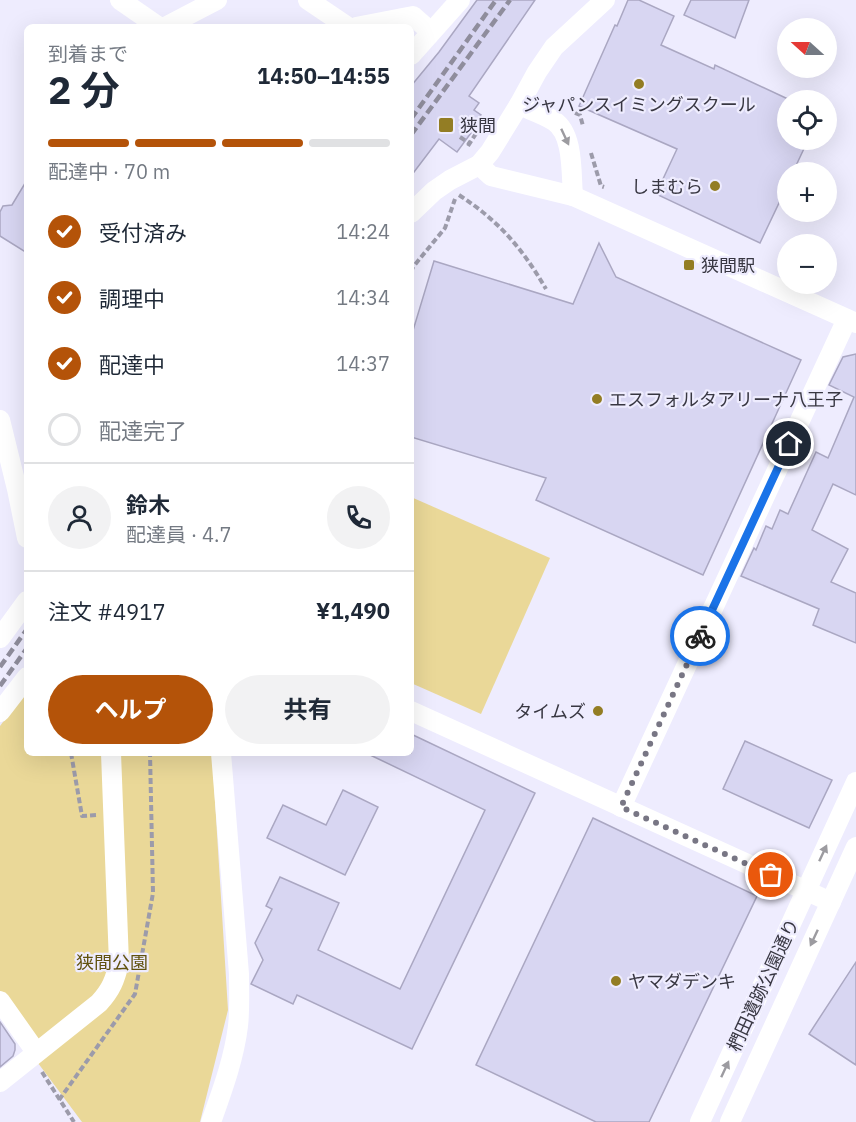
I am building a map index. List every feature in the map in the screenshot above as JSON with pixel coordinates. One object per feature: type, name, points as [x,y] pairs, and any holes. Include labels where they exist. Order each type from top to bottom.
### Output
[{"type":"street","points":[[120,0],[155,24]]},
{"type":"street","points":[[308,0],[344,24]]},
{"type":"street","points":[[414,52],[460,0]]},
{"type":"street","points":[[414,210],[434,191],[479,165],[490,152],[537,72],[554,48],[605,0]]},
{"type":"street","points":[[170,24],[211,1]]},
{"type":"street","points":[[365,24],[412,8],[431,32]]},
{"type":"street","points":[[519,105],[555,122],[566,134],[573,196]]},
{"type":"street","points":[[479,165],[491,176],[573,196],[852,321],[621,807]]},
{"type":"street","points":[[0,420],[5,470],[17,489],[24,523]]},
{"type":"street","points":[[0,638],[24,605]]},
{"type":"street","points":[[0,712],[24,680]]},
{"type":"street","points":[[414,712],[831,903]]},
{"type":"street","points":[[0,1082],[99,1004],[110,991],[119,963],[111,756]]},
{"type":"street","points":[[212,1122],[233,1053],[238,1026],[239,999],[239,974],[221,756]]},
{"type":"street","name":"椚田遺跡公園通り","points":[[700,1122],[856,782]]},
{"type":"street","name":"椚田遺跡公園通り","points":[[730,1122],[856,847]]},
{"type":"street","points":[[0,1001],[36,1052]]},
{"type":"path","points":[[570,110],[580,115],[586,136]]},
{"type":"path","points":[[460,136],[469,143]]},
{"type":"path","points":[[589,146],[601,186],[611,190]]},
{"type":"path","points":[[451,198],[467,189]]},
{"type":"path","points":[[414,266],[445,228],[457,194]]},
{"type":"path","points":[[457,194],[485,213],[503,229],[528,260],[546,289]]},
{"type":"path","points":[[72,756],[82,816],[96,815],[96,805]]},
{"type":"path","points":[[36,1052],[32,1055],[74,1122]]},
{"type":"green space","points":[[414,498],[550,558],[481,714],[414,684]]},
{"type":"green space","name":"狭間公園","points":[[24,694],[24,756],[212,756],[228,1010],[200,1122],[82,1122],[32,1055],[0,1003],[0,726]]},
{"type":"building","points":[[477,0],[535,0],[469,96],[479,103],[474,110],[481,115],[468,131],[471,133],[457,152],[439,139],[414,172],[414,82]]},
{"type":"building","points":[[628,0],[639,0],[674,16],[661,45],[714,69],[715,65],[777,94],[777,150],[803,150],[798,162],[777,162],[777,207],[760,243],[656,194],[677,149],[579,106],[615,25],[617,26]]},
{"type":"building","points":[[691,0],[749,0],[735,38],[684,15]]},
{"type":"building","points":[[24,185],[24,251],[0,236],[0,212],[3,206],[12,205]]},
{"type":"building","name":"エスフォルタアリーナ八王子","points":[[599,243],[616,277],[801,360],[703,575],[536,500],[546,478],[414,438],[414,327],[434,261],[573,304]]},
{"type":"building","points":[[856,354],[856,495],[833,484],[812,530],[848,549],[831,582],[856,593],[856,643],[813,625],[819,609],[741,576],[766,526],[772,529],[780,510],[788,514],[816,452],[828,458],[854,397],[829,385],[843,357]]},
{"type":"building","points":[[414,735],[535,793],[412,1049],[297,995],[293,1004],[251,984],[263,960],[255,943],[272,909],[266,906],[280,877],[339,903],[318,950],[400,989],[485,810],[372,756],[414,756]]},
{"type":"building","points":[[745,741],[832,780],[809,828],[723,789]]},
{"type":"building","points":[[343,790],[378,807],[345,875],[267,838],[283,805],[326,825]]},
{"type":"building","name":"ヤマダデンキ","points":[[593,818],[757,896],[649,1122],[596,1122],[476,1065]]},
{"type":"building","points":[[856,962],[856,1065],[809,1034]]},
{"type":"building","points":[[0,1022],[15,1044],[15,1050],[13,1056],[0,1067]]},
{"type":"railway","points":[[414,115],[496,0]]},
{"type":"railway","points":[[414,131],[510,0]]},
{"type":"railway","points":[[0,667],[24,633]]},
{"type":"railway","points":[[0,686],[24,652]]},
{"type":"way so far","points":[[700,636],[621,807],[771,875]]},
{"type":"place","name":"ジャパンスイミングスクール","points":[[639,84]]},
{"type":"place","name":"狭間","points":[[446,125]]},
{"type":"place","name":"しまむら","points":[[715,186]]},
{"type":"place","name":"狭間駅","points":[[689,265]]},
{"type":"place","name":"エスフォルタアリーナ八王子","points":[[597,399]]},
{"type":"place","name":"タイムズ","points":[[598,711]]},
{"type":"place","name":"ヤマダデンキ","points":[[616,981]]},
{"type":"route","points":[[700,636],[789,444]]}]
